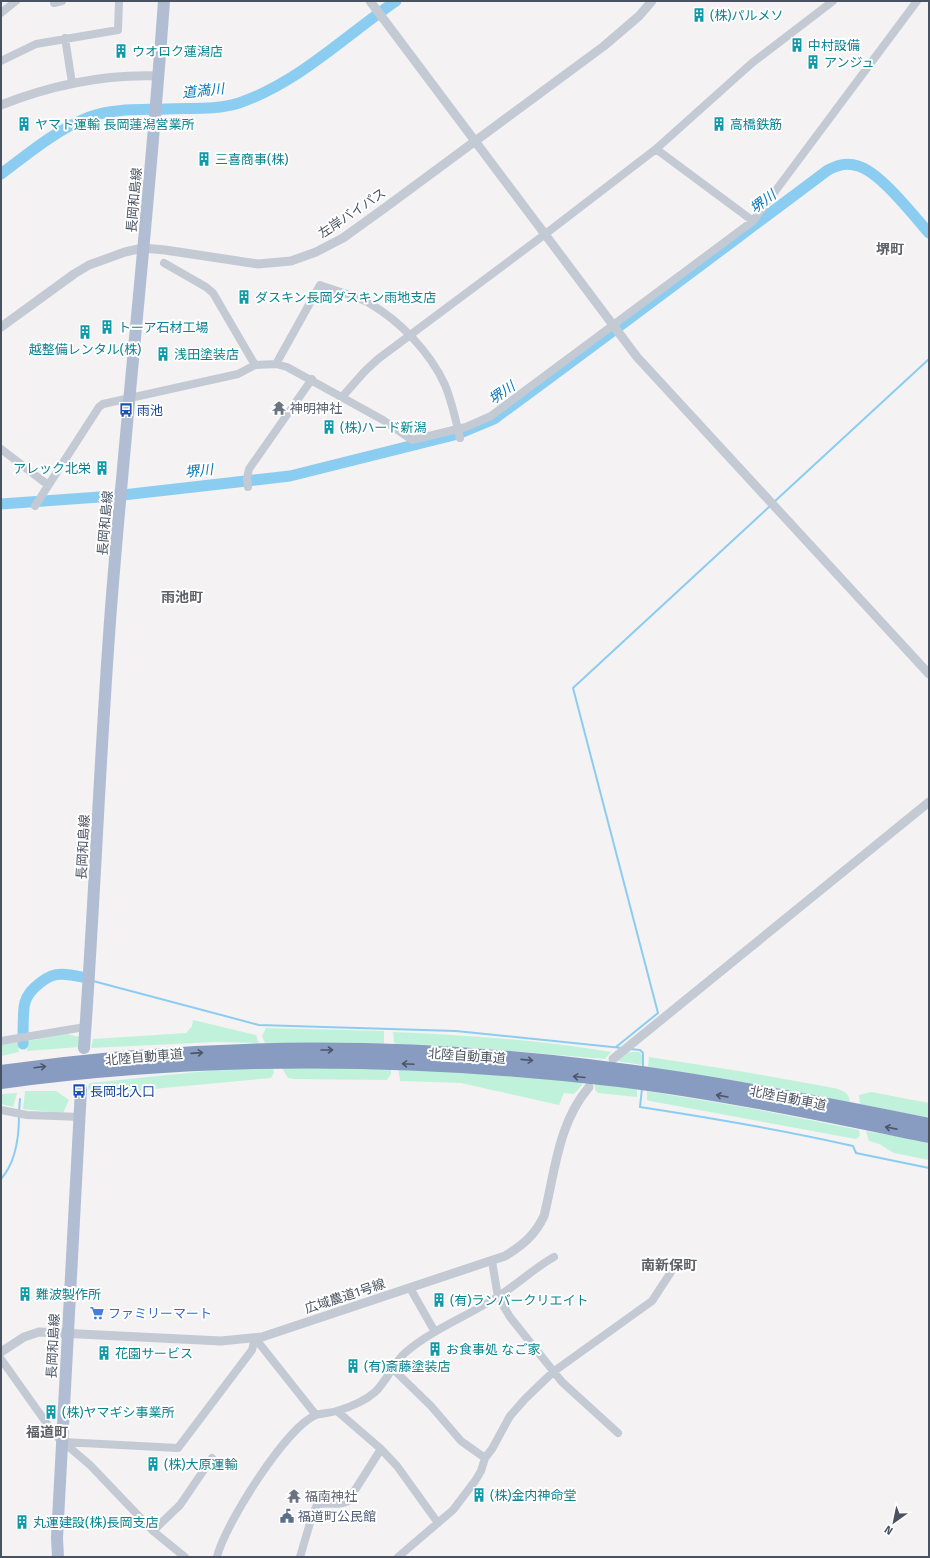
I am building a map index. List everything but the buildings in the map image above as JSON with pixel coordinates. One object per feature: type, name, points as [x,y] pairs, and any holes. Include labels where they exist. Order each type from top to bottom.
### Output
[{"type":"highway","name":"北陸自動車道","points":[[1,1072],[126,1057],[212,1052],[340,1050],[460,1055],[578,1065],[676,1078],[794,1098],[929,1125]]},
{"type":"highway","name":"北陸自動車道","points":[[1,1082],[135,1068],[204,1063],[335,1062],[494,1068],[618,1080],[666,1087],[791,1108],[929,1136]]},
{"type":"main road","name":"長岡和島線","points":[[84,1048],[108,659],[143,248],[158,97],[158,76],[164,1]]},
{"type":"main road","name":"長岡和島線","points":[[58,1557],[57,1538],[81,1089]]},
{"type":"street","points":[[1,13],[16,1]]},
{"type":"street","points":[[54,1],[54,3],[62,1]]},
{"type":"street","points":[[1,61],[36,44],[118,30],[119,1]]},
{"type":"street","name":"左岸バイパス","points":[[1,328],[68,278],[89,265],[125,252],[143,248],[192,253],[258,264],[300,259],[316,252],[343,238],[604,46],[639,16],[652,1]]},
{"type":"street","points":[[35,506],[98,408],[103,404],[130,399],[151,392],[238,374],[255,365],[276,364],[312,379],[412,440],[476,423],[491,416],[753,221],[917,1]]},
{"type":"street","points":[[342,397],[365,371],[409,334],[544,236],[656,148],[761,56],[831,2]]},
{"type":"street","points":[[373,3],[544,236],[637,357],[929,674]]},
{"type":"street","points":[[65,38],[72,83]]},
{"type":"street","points":[[1,105],[46,88],[72,83],[134,75],[158,76]]},
{"type":"street","points":[[656,148],[753,221]]},
{"type":"street","points":[[164,263],[206,287],[213,293],[255,365]]},
{"type":"street","points":[[276,364],[320,285],[369,303],[409,334],[439,373],[445,386],[460,438]]},
{"type":"street","points":[[248,487],[247,478],[249,469],[312,379]]},
{"type":"street","points":[[1,449],[48,485]]},
{"type":"street","points":[[613,1059],[929,802]]},
{"type":"street","points":[[1,1041],[85,1027]]},
{"type":"street","name":"広域農道1号線","points":[[1,1352],[31,1334],[68,1332],[221,1342],[255,1338],[505,1256],[518,1248],[538,1228],[544,1216],[564,1130],[572,1112],[589,1087]]},
{"type":"street","points":[[1,1110],[27,1115],[80,1117]]},
{"type":"street","points":[[217,1557],[223,1538],[266,1468],[292,1434],[316,1415],[337,1411],[365,1400],[384,1382],[406,1352],[435,1332],[498,1297],[554,1257]]},
{"type":"street","points":[[492,1261],[498,1297],[510,1317],[562,1382],[618,1433]]},
{"type":"street","points":[[398,1557],[453,1510],[475,1481],[485,1458],[492,1449],[510,1416],[553,1372],[652,1301],[671,1272]]},
{"type":"street","points":[[410,1288],[435,1332]]},
{"type":"street","points":[[255,1338],[316,1415]]},
{"type":"street","points":[[63,1442],[178,1448],[252,1350],[255,1338]]},
{"type":"street","points":[[1,1359],[55,1435],[90,1465],[153,1531],[185,1557]]},
{"type":"street","points":[[393,1369],[431,1406],[461,1441],[485,1458]]},
{"type":"street","points":[[337,1411],[382,1449],[407,1478],[438,1523]]},
{"type":"street","points":[[300,1557],[312,1516],[317,1505],[321,1503],[342,1504],[348,1501],[382,1449]]},
{"type":"street","points":[[153,1531],[180,1505],[212,1458]]},
{"type":"green space","points":[[193,1020],[256,1035],[259,1043],[216,1042],[91,1048],[93,1039],[186,1033],[192,1026]]},
{"type":"green space","points":[[266,1028],[384,1031],[384,1044],[265,1043],[262,1036]]},
{"type":"green space","points":[[393,1032],[557,1044],[611,1052],[605,1059],[488,1049],[400,1045],[394,1043]]},
{"type":"green space","points":[[67,1034],[80,1037],[80,1047],[27,1051],[28,1041]]},
{"type":"green space","points":[[18,1043],[19,1052],[1,1056],[1,1045]]},
{"type":"green space","points":[[639,1052],[642,1055],[642,1065],[617,1061],[625,1053]]},
{"type":"green space","points":[[649,1057],[834,1088],[845,1092],[850,1103],[766,1086],[648,1067]]},
{"type":"green space","points":[[280,1065],[391,1069],[391,1074],[387,1080],[294,1079],[288,1078]]},
{"type":"green space","points":[[254,1066],[273,1068],[274,1073],[271,1078],[163,1088],[89,1098],[88,1086],[90,1083]]},
{"type":"green space","points":[[398,1067],[577,1081],[583,1084],[574,1094],[564,1093],[559,1105],[461,1083],[400,1081]]},
{"type":"green space","points":[[595,1084],[637,1088],[637,1097],[598,1093],[595,1090]]},
{"type":"green space","points":[[25,1091],[56,1091],[69,1100],[63,1113],[23,1109]]},
{"type":"green space","points":[[647,1091],[749,1108],[859,1130],[860,1136],[856,1139],[650,1101],[647,1100]]},
{"type":"green space","points":[[871,1092],[929,1103],[929,1118],[860,1104],[859,1095]]},
{"type":"green space","points":[[17,1093],[13,1107],[1,1104],[1,1094]]},
{"type":"green space","points":[[866,1131],[929,1142],[929,1160],[894,1153],[879,1144],[869,1141]]},
{"type":"waterway","name":"道満川","points":[[1,174],[32,150],[65,128],[98,114],[128,110],[222,107],[239,103],[261,94],[281,84],[320,58],[396,1]]},
{"type":"waterway","name":"堺川","points":[[1,504],[114,496],[290,476],[458,434],[494,419],[828,170],[839,165],[850,164],[858,166],[876,176],[896,195],[929,233]]},
{"type":"waterway","points":[[774,502],[929,359]]},
{"type":"waterway","points":[[616,1047],[658,1013],[573,688],[770,506]]},
{"type":"waterway","points":[[23,1044],[24,1007],[26,999],[32,990],[51,976],[68,974],[82,977]]},
{"type":"waterway","points":[[93,981],[259,1025],[456,1031],[622,1048]]},
{"type":"waterway","points":[[630,1049],[640,1050],[643,1053],[643,1068]]},
{"type":"waterway","points":[[642,1088],[640,1107],[694,1115],[826,1140],[853,1146],[856,1153],[929,1168]]},
{"type":"waterway","points":[[19,1112],[20,1099]]},
{"type":"waterway","points":[[1,1179],[10,1165],[16,1149],[19,1116]]},
{"type":"place","name":"(株)パルメソ","points":[[699,15]]},
{"type":"place","name":"中村設備","points":[[797,45]]},
{"type":"place","name":"ウオロク蓮潟店","points":[[121,51]]},
{"type":"place","name":"アンジュ","points":[[813,62]]},
{"type":"place","name":"ヤマト運輸 長岡蓮潟営業所","points":[[24,124]]},
{"type":"place","name":"高橋鉄筋","points":[[719,124]]},
{"type":"place","name":"三喜商事(株)","points":[[204,159]]},
{"type":"place","name":"ダスキン長岡ダスキン雨地支店","points":[[244,297]]},
{"type":"place","name":"トーア石材工場","points":[[107,327]]},
{"type":"place","name":"越整備レンタル(株)","points":[[85,332]]},
{"type":"place","name":"浅田塗装店","points":[[163,354]]},
{"type":"place","name":"神明神社","points":[[279,408]]},
{"type":"place","name":"雨池","points":[[126,410]]},
{"type":"place","name":"(株)ハード新潟","points":[[329,427]]},
{"type":"place","name":"アレック北栄","points":[[102,468]]},
{"type":"place","name":"長岡北入口","points":[[79,1091]]},
{"type":"place","name":"難波製作所","points":[[25,1294]]},
{"type":"place","name":"(有)ランバークリエイト","points":[[439,1300]]},
{"type":"place","name":"ファミリーマート","points":[[97,1313]]},
{"type":"place","name":"お食事処 なご家","points":[[435,1349]]},
{"type":"place","name":"花園サービス","points":[[104,1353]]},
{"type":"place","name":"(有)斎藤塗装店","points":[[353,1366]]},
{"type":"place","name":"(株)ヤマギシ事業所","points":[[51,1412]]},
{"type":"place","name":"(株)大原運輸","points":[[153,1464]]},
{"type":"place","name":"(株)金内神命堂","points":[[479,1495]]},
{"type":"place","name":"福南神社","points":[[294,1496]]},
{"type":"place","name":"福道町公民館","points":[[287,1516]]},
{"type":"place","name":"丸運建設(株)長岡支店","points":[[22,1522]]},
{"type":"district","name":"堺町","points":[[890,249]]},
{"type":"district","name":"雨池町","points":[[182,597]]},
{"type":"district","name":"南新保町","points":[[669,1265]]},
{"type":"district","name":"福道町","points":[[47,1432]]}]
